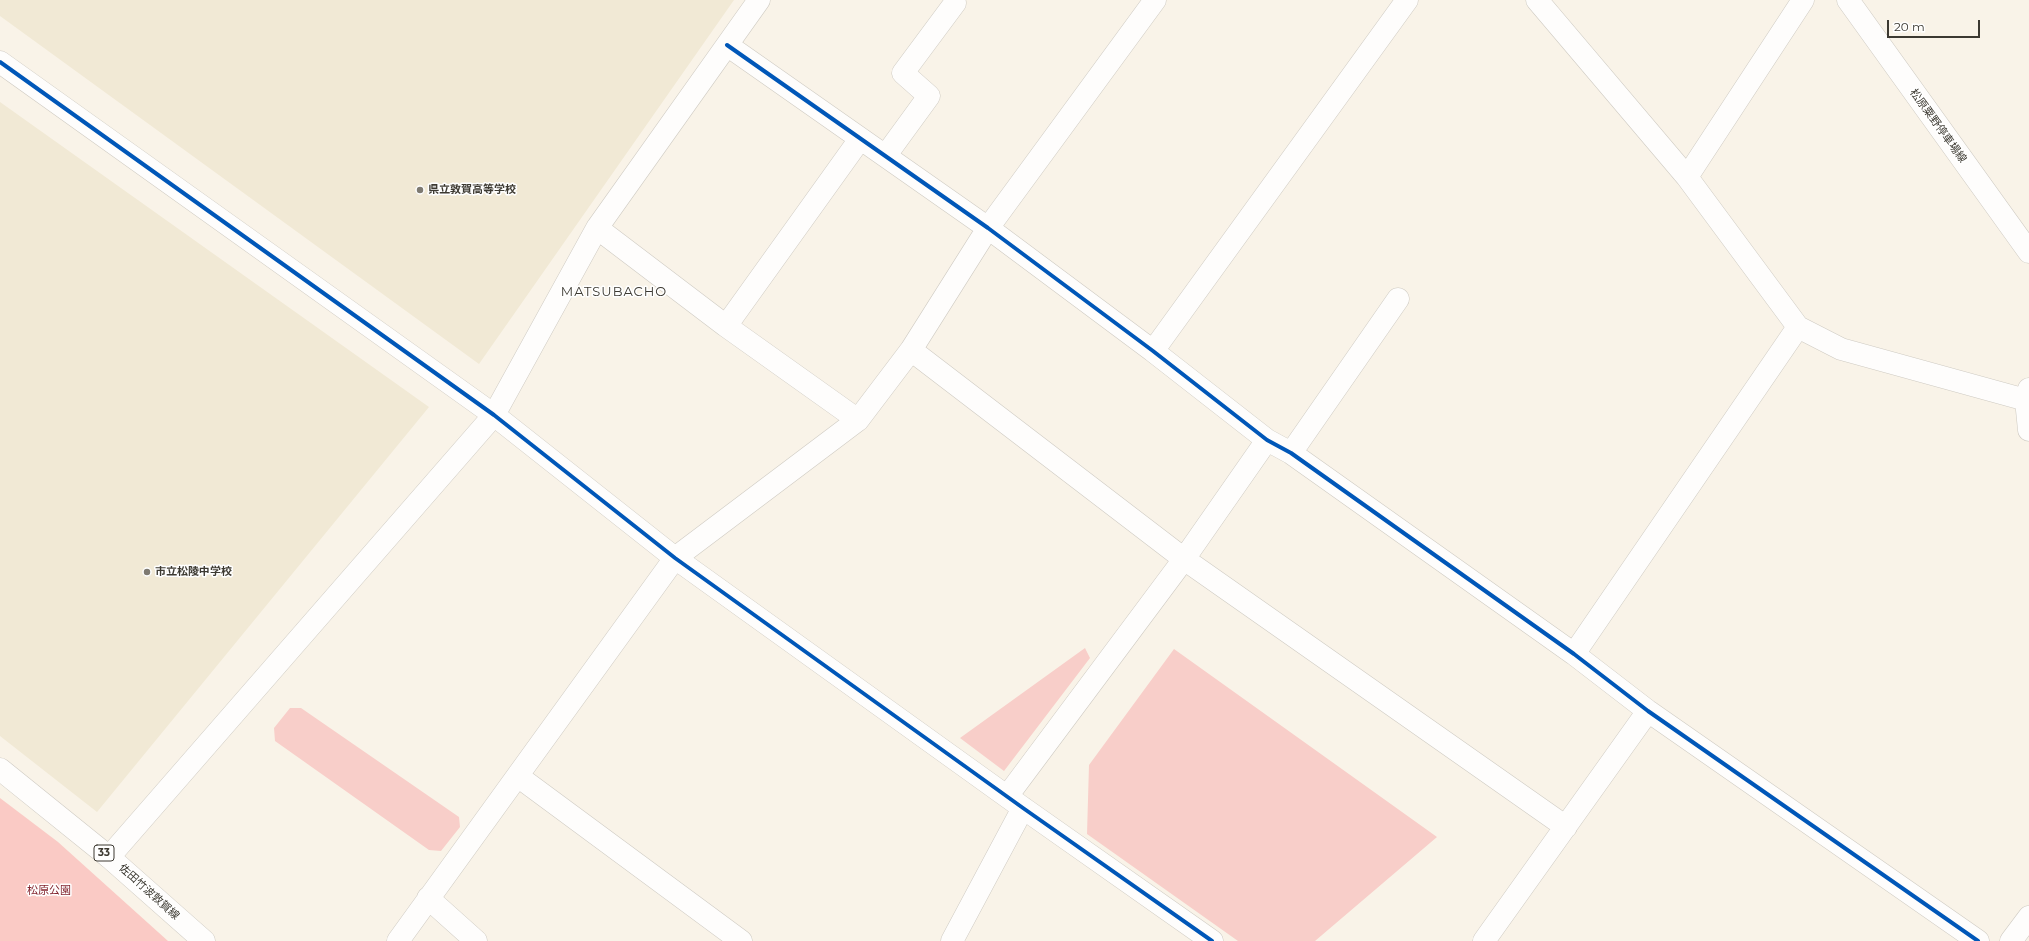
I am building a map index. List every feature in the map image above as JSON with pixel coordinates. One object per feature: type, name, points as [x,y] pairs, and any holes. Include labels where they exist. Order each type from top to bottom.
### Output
[{"type":"street","points":[[109,857],[494,415],[598,228],[758,0]]},
{"type":"street","points":[[398,941],[675,558],[858,420],[911,350],[988,228],[1155,0]]},
{"type":"street","points":[[1153,351],[1407,0]]},
{"type":"street","points":[[1537,0],[1687,177],[1798,327],[1841,349],[2027,394],[2029,430]]},
{"type":"street","points":[[1687,177],[1802,0]]},
{"type":"street","name":"松原粟野停車場線","points":[[1848,0],[2029,252]]},
{"type":"street","points":[[886,155],[929,96],[903,73],[955,3]]},
{"type":"street","points":[[727,45],[860,139],[886,155],[988,228],[1153,351],[1266,440],[1291,453],[1574,654],[1648,711],[1978,941]]},
{"type":"street","points":[[0,62],[494,415],[675,558],[1015,802],[1212,941]]},
{"type":"street","points":[[726,326],[860,139]]},
{"type":"street","points":[[598,228],[726,326],[858,420]]},
{"type":"street","points":[[1291,453],[1398,299]]},
{"type":"street","points":[[1574,654],[1798,327]]},
{"type":"street","points":[[911,350],[1184,559],[1566,827]]},
{"type":"street","points":[[952,941],[1015,802],[1266,440]]},
{"type":"street","points":[[1484,941],[1648,711]]},
{"type":"street","name":"佐田竹波敦賀線","points":[[0,769],[109,857],[204,941]]},
{"type":"street","points":[[518,777],[741,941]]},
{"type":"street","points":[[428,898],[476,941]]},
{"type":"street","points":[[2011,941],[2029,917]]},
{"type":"shaded area","name":"県立敦賀高等学校","points":[[0,0],[734,0],[479,364],[0,16]]},
{"type":"shaded area","name":"市立松陵中学校","points":[[0,102],[429,407],[97,812],[0,736]]},
{"type":"shaded area","points":[[1085,648],[1090,658],[1004,771],[960,738]]},
{"type":"shaded area","points":[[1174,649],[1437,837],[1315,941],[1238,941],[1087,834],[1089,765]]},
{"type":"shaded area","points":[[290,708],[301,708],[459,817],[460,827],[441,851],[429,850],[275,741],[274,728]]},
{"type":"green space","name":"松原公園","points":[[0,798],[58,842],[168,941],[0,941]]},
{"type":"cycle path","points":[[727,45],[988,228],[1153,351],[1267,440],[1291,453],[1574,654],[1648,711],[1978,941]]},
{"type":"cycle path","points":[[0,62],[494,415],[675,558],[1023,808],[1212,941]]},
{"type":"place","name":"県立敦賀高等学校","points":[[420,190]]},
{"type":"place","name":"市立松陵中学校","points":[[147,572]]},
{"type":"district","name":"MATSUBACHO","points":[[614,292]]}]
